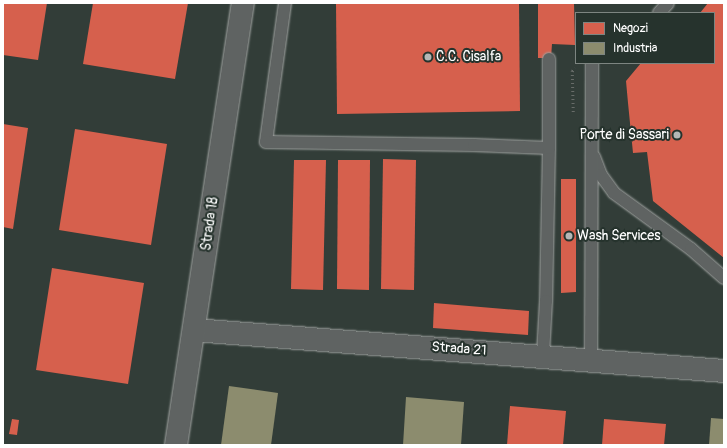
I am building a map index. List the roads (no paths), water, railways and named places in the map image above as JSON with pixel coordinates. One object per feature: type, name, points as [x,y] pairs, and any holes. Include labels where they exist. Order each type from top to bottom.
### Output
[{"type":"street","name":"Strada 18","points":[[176,445],[242,3]]},
{"type":"street","name":"Strada 21","points":[[194,330],[724,371]]},
{"type":"lane","points":[[285,3],[266,142],[474,145],[549,148]]},
{"type":"lane","points":[[660,12],[668,3]]},
{"type":"lane","points":[[543,356],[546,301],[549,59]]},
{"type":"lane","points":[[591,360],[592,64]]},
{"type":"lane","points":[[592,149],[601,175],[614,193],[691,249],[724,278]]},
{"type":"place","name":"C.C. Cisalfa","points":[[428,57]]},
{"type":"place","name":"Porte di Sassari","points":[[677,135]]},
{"type":"place","name":"Wash Services","points":[[569,236]]}]
